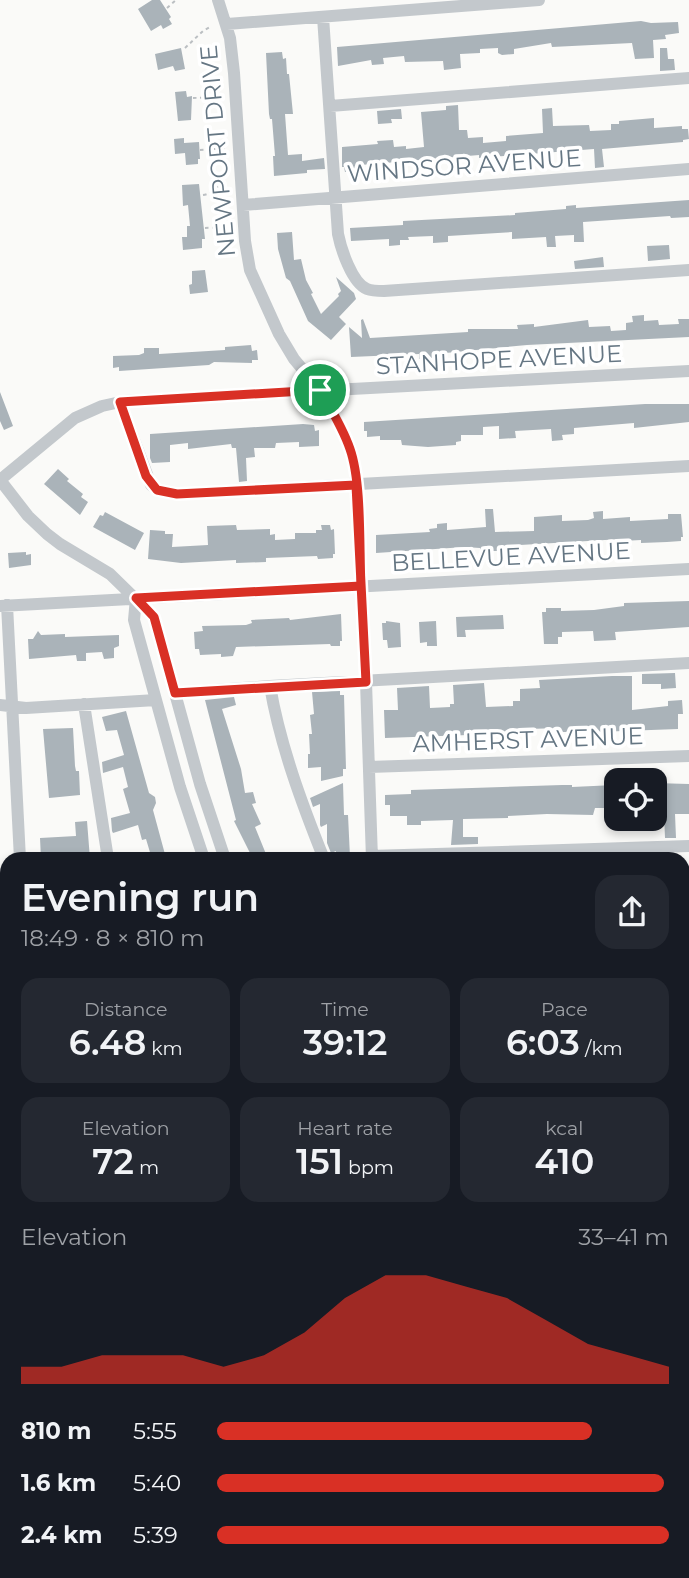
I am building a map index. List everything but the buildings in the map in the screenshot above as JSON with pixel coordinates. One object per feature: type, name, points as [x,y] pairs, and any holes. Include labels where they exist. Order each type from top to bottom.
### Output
[{"type":"street","name":"NEWPORT DRIVE","points":[[218,0],[227,24],[234,73],[246,249],[253,278],[279,334],[294,359],[320,390],[350,447],[356,485],[371,852]]},
{"type":"street","points":[[227,24],[539,0]]},
{"type":"street","points":[[323,17],[338,234],[358,284],[369,290],[689,270]]},
{"type":"street","points":[[330,106],[689,78]]},
{"type":"street","name":"WINDSOR AVENUE","points":[[243,205],[689,169]]},
{"type":"street","name":"STANHOPE AVENUE","points":[[0,480],[75,418],[102,406],[120,402],[689,371]]},
{"type":"street","points":[[120,402],[146,476],[157,490],[177,494],[689,467]]},
{"type":"street","points":[[0,480],[6,498],[60,544],[110,574],[154,617],[200,784],[223,852]]},
{"type":"street","name":"BELLEVUE AVENUE","points":[[3,606],[689,569]]},
{"type":"street","points":[[136,598],[134,620],[201,852]]},
{"type":"street","points":[[3,606],[7,706],[19,852]]},
{"type":"street","points":[[175,693],[689,663]]},
{"type":"street","points":[[271,686],[273,704],[303,806],[321,852]]},
{"type":"street","points":[[7,706],[156,700]]},
{"type":"street","points":[[84,704],[107,852]]},
{"type":"street","name":"AMHERST AVENUE","points":[[369,767],[689,756]]},
{"type":"street","points":[[530,852],[689,846]]},
{"type":"path","points":[[167,8],[176,0]]},
{"type":"path","points":[[185,48],[210,27]]},
{"type":"path","points":[[193,98],[221,97]]},
{"type":"path","points":[[201,150],[225,148]]},
{"type":"path","points":[[203,195],[227,182]]},
{"type":"path","points":[[205,228],[231,227]]},
{"type":"route","points":[[320,390],[120,402],[146,476],[157,490],[177,494],[356,485],[366,682],[175,693],[154,617],[136,598],[361,586],[356,485],[355,467],[353,457],[320,390]]}]
